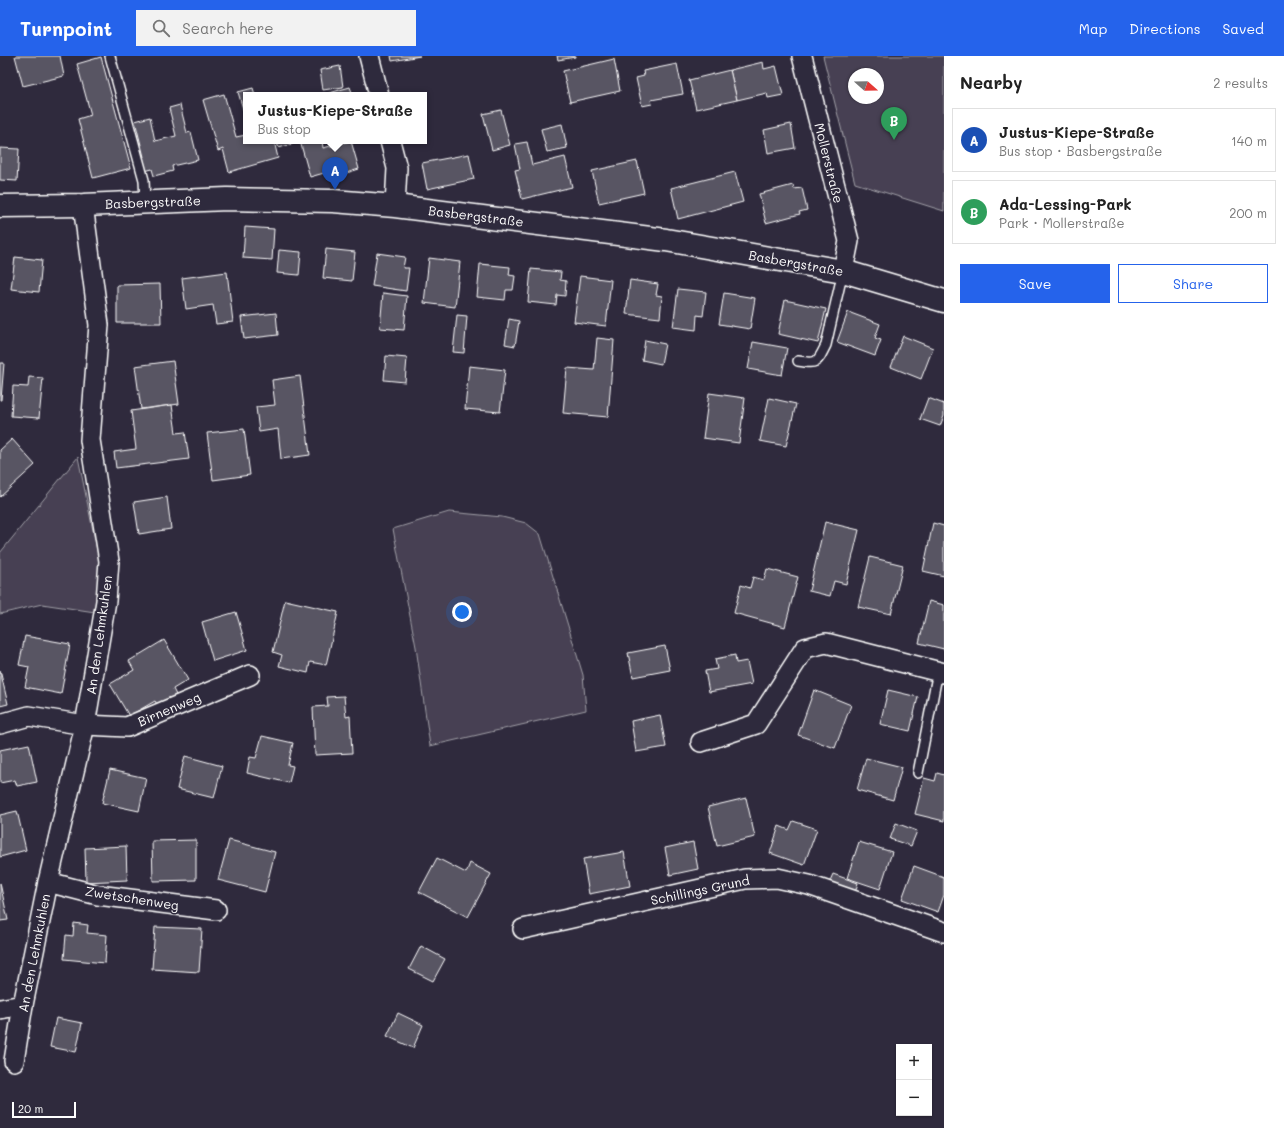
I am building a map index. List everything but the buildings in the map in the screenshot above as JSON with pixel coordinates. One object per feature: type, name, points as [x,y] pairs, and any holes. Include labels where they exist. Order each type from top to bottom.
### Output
[{"type":"main road","name":"Basbergstraße","points":[[0,206],[84,205],[227,199],[333,201],[395,206],[666,240],[843,270],[944,301]]},
{"type":"street","points":[[369,56],[378,92]]},
{"type":"street","name":"Mollerstraße","points":[[802,56],[849,241],[843,270]]},
{"type":"street","points":[[391,144],[397,168],[395,206]]},
{"type":"street","name":"An den Lehmkuhlen","points":[[14,1061],[23,1005],[48,882],[85,725],[106,601],[109,561],[90,440],[99,326],[84,205]]},
{"type":"street","points":[[701,742],[756,724],[806,648],[826,643],[941,672]]},
{"type":"street","name":"Birnenweg","points":[[0,724],[29,716],[85,725],[127,727],[250,675]]},
{"type":"street","name":"Schillings Grund","points":[[522,929],[745,879],[777,878],[809,885],[944,932]]},
{"type":"street","name":"Zwetschenweg","points":[[48,882],[98,896],[216,910]]},
{"type":"street","points":[[0,1010],[23,1005]]},
{"type":"lane","points":[[110,56],[144,180],[145,203]]},
{"type":"lane","points":[[798,361],[812,363],[818,360],[821,356],[826,345],[843,270]]},
{"type":"lane","points":[[918,773],[941,672]]},
{"type":"shaded area","points":[[823,56],[944,56],[944,211],[855,183]]},
{"type":"shaded area","points":[[78,457],[100,565],[95,612],[42,604],[0,614],[0,553]]},
{"type":"shaded area","points":[[449,512],[502,517],[526,523],[540,534],[583,675],[586,710],[430,746],[416,647],[393,529]]},
{"type":"place","name":"Ada-Lessing-Park","points":[[894,140]]},
{"type":"place","name":"Justus-Kiepe-Straße","points":[[335,190]]}]
